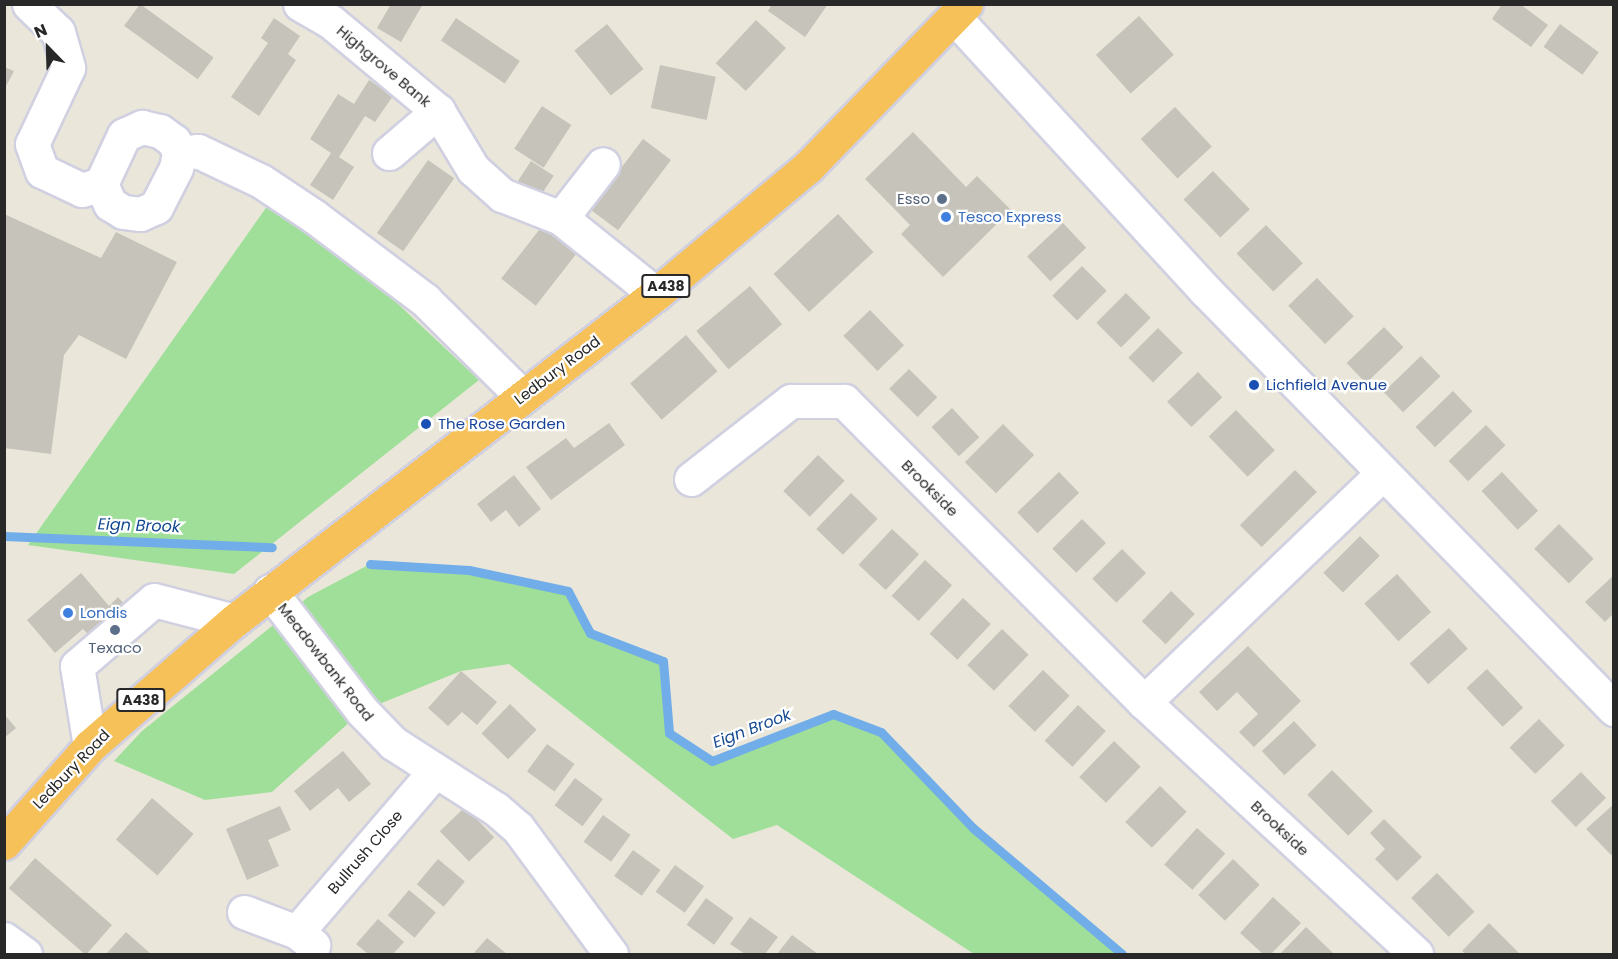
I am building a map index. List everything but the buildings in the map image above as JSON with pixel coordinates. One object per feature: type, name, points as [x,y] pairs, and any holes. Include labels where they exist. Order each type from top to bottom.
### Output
[{"type":"highway","name":"Ledbury Road","points":[[8,830],[90,746],[281,582],[656,294],[808,167],[960,11]]},
{"type":"street","points":[[29,4],[58,32],[68,68],[32,144],[42,171],[82,190],[101,184],[124,135],[142,127],[160,131],[174,141],[179,153],[176,168],[156,207],[140,214],[123,212],[110,204],[101,184]]},
{"type":"street","name":"Highgrove Bank","points":[[300,4],[336,13],[438,111],[473,169],[502,195],[561,218],[656,294]]},
{"type":"street","points":[[960,11],[1205,290],[1382,474],[1614,709]]},
{"type":"street","name":"Highgrove Bank","points":[[389,153],[438,111]]},
{"type":"street","points":[[179,153],[198,151],[261,181],[315,217],[425,300],[522,396]]},
{"type":"street","points":[[561,218],[603,164]]},
{"type":"street","name":"Brookside","points":[[691,479],[792,401],[844,400],[1144,702],[1416,954]]},
{"type":"street","points":[[1144,702],[1382,474]]},
{"type":"street","name":"Meadowbank Road","points":[[281,582],[362,711],[393,743],[434,772],[496,809],[518,828],[611,954]]},
{"type":"street","points":[[90,746],[77,666],[154,600],[234,621]]},
{"type":"street","name":"Bullrush Close","points":[[244,912],[305,939],[434,772]]},
{"type":"street","points":[[4,939],[25,954]]},
{"type":"green space","points":[[268,205],[397,303],[479,380],[234,574],[28,545]]},
{"type":"green space","points":[[370,564],[469,570],[568,591],[590,633],[663,661],[669,733],[712,761],[833,714],[881,732],[973,828],[1122,954],[974,954],[777,825],[733,839],[509,664],[461,671],[362,711],[272,792],[205,800],[114,761],[142,731],[308,597]]},
{"type":"waterway","name":"Eign Brook","points":[[4,536],[272,547]]},
{"type":"waterway","name":"Eign Brook","points":[[370,564],[469,570],[568,591],[590,633],[663,661],[669,733],[712,761],[833,714],[881,732],[973,828],[1122,954]]},
{"type":"place","name":"Esso","points":[[942,199]]},
{"type":"place","name":"Tesco Express","points":[[946,217]]},
{"type":"place","name":"Lichfield Avenue","points":[[1254,385]]},
{"type":"place","name":"The Rose Garden","points":[[426,424]]},
{"type":"place","name":"Londis","points":[[68,613]]},
{"type":"place","name":"Texaco","points":[[115,630]]}]
